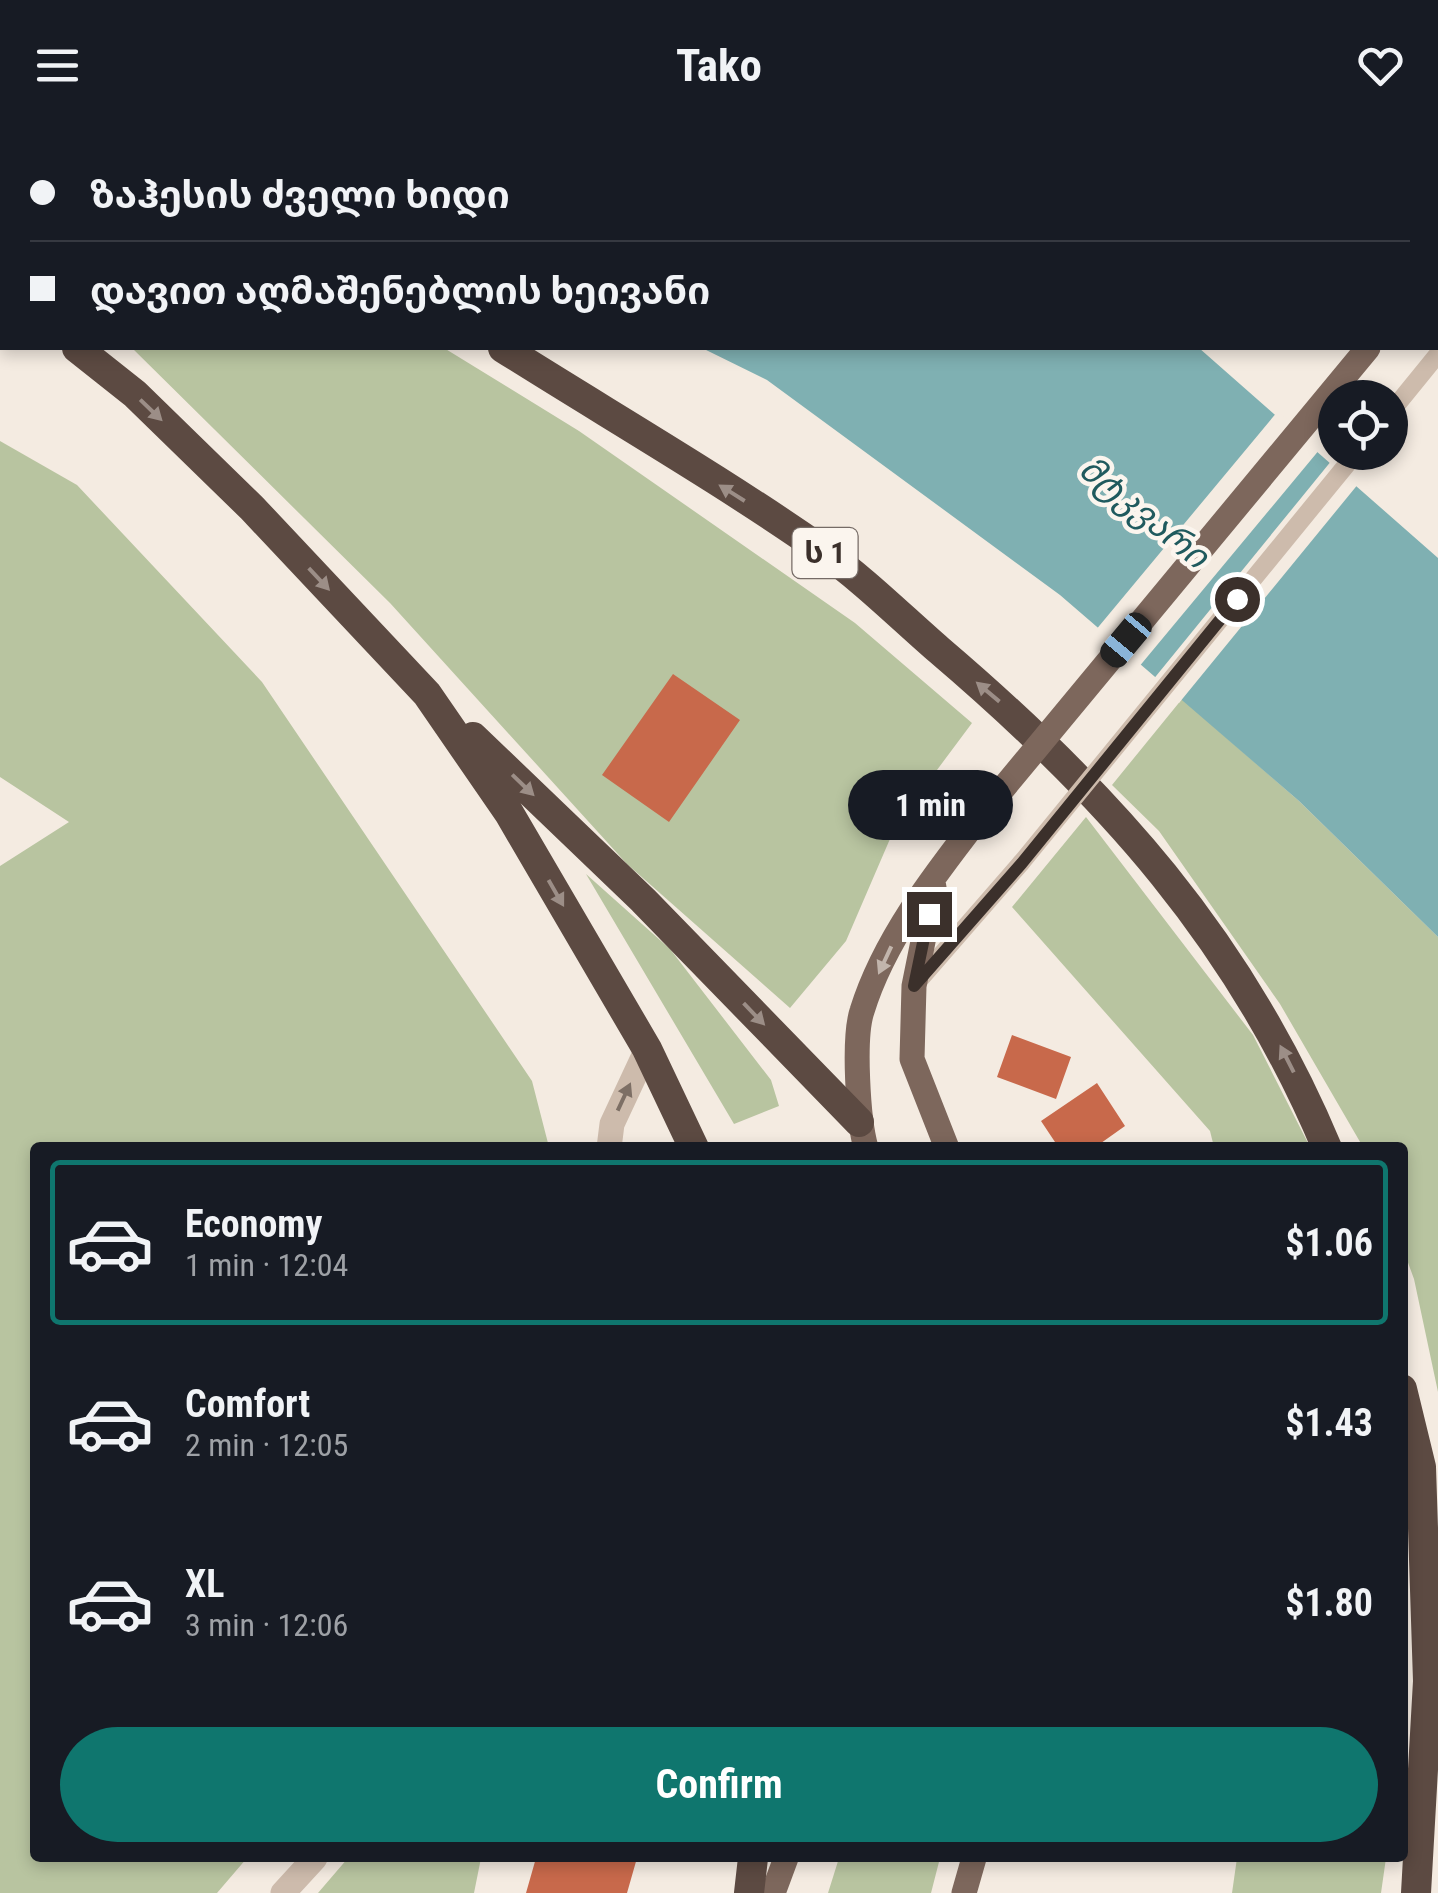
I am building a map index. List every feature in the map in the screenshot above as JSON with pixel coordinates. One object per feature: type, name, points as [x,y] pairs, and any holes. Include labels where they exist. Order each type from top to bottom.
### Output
[{"type":"highway","points":[[79,350],[134,394],[252,508],[427,694],[643,900],[862,1135]]},
{"type":"highway","name":"ს 1","points":[[505,350],[825,552],[1030,728],[1150,854],[1214,940],[1275,1035],[1323,1142]]},
{"type":"highway","points":[[427,694],[509,813],[647,1049],[691,1142]]},
{"type":"highway","points":[[1408,1414],[1421,1467],[1428,1662],[1416,1893]]},
{"type":"highway","points":[[748,1893],[752,1862]]},
{"type":"main road","points":[[862,1135],[860,1013],[904,922],[981,814],[1366,350]]},
{"type":"main road","points":[[936,878],[914,986],[912,1059],[945,1142]]},
{"type":"main road","points":[[773,1893],[785,1862]]},
{"type":"main road","points":[[964,1893],[973,1862]]},
{"type":"street","points":[[610,1142],[612,1124],[647,1049]]},
{"type":"street","points":[[283,1893],[311,1862]]},
{"type":"lane","points":[[1408,391],[1438,354]]},
{"type":"lane","points":[[914,986],[1022,863],[1342,470]]},
{"type":"green space","points":[[134,350],[447,350],[579,431],[855,623],[972,723],[896,825],[846,941],[790,1008],[627,864],[390,603]]},
{"type":"green space","points":[[0,441],[77,485],[262,682],[532,1081],[548,1142],[30,1142],[30,1862],[244,1862],[217,1893],[0,1893],[0,866],[69,822],[0,777]]},
{"type":"green space","points":[[1182,699],[1299,801],[1438,937],[1438,1392],[1408,1263],[1408,1142],[1360,1142],[1280,1004],[1159,831],[1112,785]]},
{"type":"green space","points":[[1086,817],[1253,1035],[1307,1142],[1213,1142],[1210,1131],[1012,907]]},
{"type":"green space","points":[[586,874],[670,949],[771,1080],[779,1106],[734,1124]]},
{"type":"green space","points":[[345,1862],[480,1862],[474,1893],[318,1893]]},
{"type":"green space","points":[[838,1862],[939,1862],[931,1893],[828,1893]]},
{"type":"green space","points":[[1236,1862],[1385,1862],[1381,1893],[1232,1893]]},
{"type":"water","name":"მტკვარი","points":[[706,350],[1201,350],[1318,453],[1318,470],[1338,470],[1438,558],[1438,937],[1299,801],[1060,595],[767,380]]},
{"type":"pier","points":[[1278,411],[1318,447],[1138,668],[1095,631]]},
{"type":"pier","points":[[1324,470],[1344,470],[1359,483],[1179,703],[1152,681]]},
{"type":"building","points":[[673,674],[740,720],[669,822],[602,775]]},
{"type":"building","points":[[1012,1035],[1071,1057],[1056,1099],[997,1077]]},
{"type":"building","points":[[1097,1083],[1125,1126],[1102,1142],[1055,1142],[1041,1121]]},
{"type":"building","points":[[535,1862],[636,1862],[627,1893],[526,1893]]},
{"type":"route","points":[[929,914],[914,986],[1022,863],[1237,599]]}]
